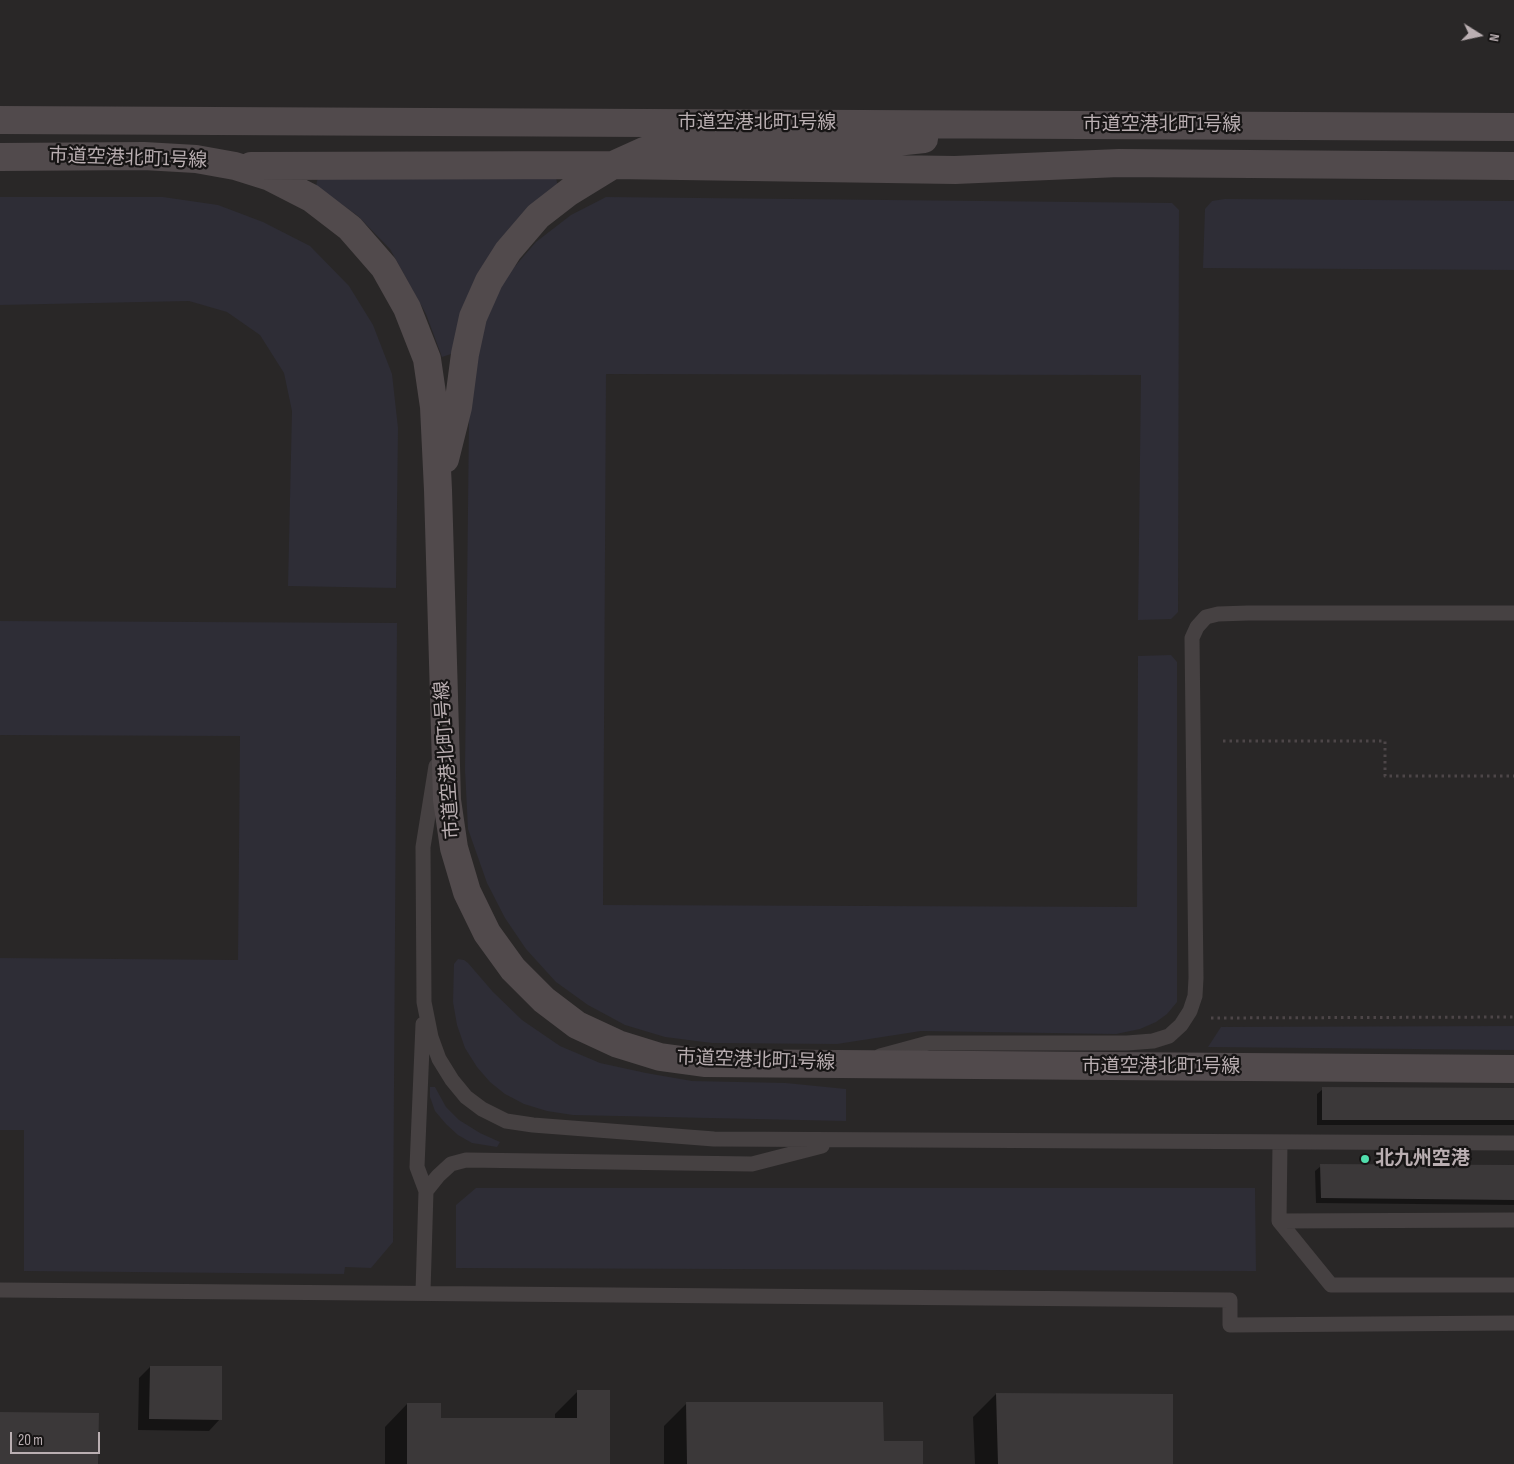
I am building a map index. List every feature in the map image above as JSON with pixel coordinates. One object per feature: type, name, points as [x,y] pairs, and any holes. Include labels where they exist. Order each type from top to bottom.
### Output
[{"type":"street","name":"市道空港北町1号線","points":[[0,120],[1514,127]]},
{"type":"street","points":[[438,490],[458,406],[465,354],[473,317],[489,281],[508,251],[538,216],[570,192],[613,165],[644,152],[700,142],[877,144],[1066,125]]},
{"type":"street","name":"市道空港北町1号線","points":[[0,157],[144,156],[196,158],[235,166],[270,177],[311,198],[350,228],[384,267],[407,308],[427,359],[434,407],[447,800],[454,848],[467,892],[487,933],[513,969],[544,1000],[577,1025],[618,1044],[660,1057],[704,1063],[1514,1069]]},
{"type":"street","name":"市道空港北町1号線","points":[[235,166],[613,165],[954,170],[1119,163],[1514,166]]},
{"type":"lane","points":[[847,1065],[928,1043],[1127,1043],[1153,1041],[1169,1036],[1182,1025],[1190,1011],[1195,996],[1196,978],[1192,638],[1197,627],[1206,618],[1218,614],[1248,613],[1514,613]]},
{"type":"lane","points":[[423,1292],[426,1191],[418,1166],[424,1002],[423,847],[444,713]]},
{"type":"lane","points":[[424,1002],[431,1037],[439,1059],[452,1080],[466,1097],[482,1109],[506,1121],[533,1125],[714,1139],[1514,1143]]},
{"type":"lane","points":[[426,1191],[451,1164],[466,1160],[752,1164],[842,1141]]},
{"type":"lane","points":[[1280,1143],[1279,1221],[1331,1285],[1514,1285]]},
{"type":"lane","points":[[1279,1221],[1514,1220]]},
{"type":"lane","points":[[0,1290],[1230,1300],[1230,1325],[1514,1323]]},
{"type":"path","points":[[1224,741],[1385,741],[1385,776],[1514,776]]},
{"type":"path","points":[[1211,1018],[1514,1016]]},
{"type":"shaded area","name":"北九州空港","points":[[0,0],[1514,0],[1514,1464],[0,1464]]},
{"type":"shaded area","points":[[318,177],[556,178],[558,187],[488,260],[464,304],[451,354],[442,357],[426,314],[390,249],[358,216],[316,186]]},
{"type":"shaded area","points":[[0,197],[163,197],[218,205],[263,222],[310,246],[349,286],[373,325],[392,374],[398,428],[396,588],[288,586],[292,411],[284,373],[260,335],[227,312],[189,301],[0,305]]},
{"type":"shaded area","points":[[606,197],[1172,203],[1179,210],[1178,612],[1171,619],[1138,620],[1141,375],[606,374],[603,905],[1137,907],[1138,656],[1171,655],[1177,662],[1177,1002],[1167,1014],[1156,1022],[1140,1029],[1116,1034],[921,1031],[837,1044],[712,1043],[665,1037],[625,1025],[588,1005],[556,982],[526,949],[505,918],[487,883],[468,829],[465,770],[469,420],[472,364],[484,313],[511,271],[536,242],[571,215]]},
{"type":"shaded area","points":[[1225,199],[1514,201],[1514,270],[1203,268],[1205,209],[1212,201]]},
{"type":"shaded area","points":[[0,621],[397,623],[393,1242],[371,1268],[345,1267],[344,1274],[24,1271],[24,1130],[0,1130],[0,958],[238,960],[240,736],[0,735]]},
{"type":"shaded area","points":[[458,959],[468,963],[493,992],[522,1020],[560,1046],[600,1063],[692,1081],[786,1083],[846,1089],[846,1121],[573,1115],[547,1111],[524,1104],[505,1094],[490,1082],[477,1067],[465,1048],[457,1025],[453,1002],[454,964]]},
{"type":"shaded area","points":[[1514,1026],[1514,1050],[1208,1047],[1221,1027]]},
{"type":"shaded area","points":[[430,1087],[435,1087],[446,1107],[459,1120],[480,1133],[500,1142],[497,1147],[472,1143],[458,1135],[435,1111],[430,1097]]},
{"type":"shaded area","points":[[476,1188],[1255,1188],[1256,1271],[456,1268],[456,1205]]},
{"type":"building","points":[[1322,1087],[1514,1088],[1514,1120],[1322,1120]]},
{"type":"building","points":[[1320,1164],[1514,1165],[1514,1200],[1321,1198]]},
{"type":"building","points":[[150,1366],[222,1366],[222,1420],[149,1419]]},
{"type":"building","points":[[577,1390],[610,1390],[610,1464],[407,1464],[407,1403],[441,1403],[441,1418],[577,1418]]},
{"type":"building","points":[[996,1393],[1173,1394],[1173,1464],[998,1464]]},
{"type":"building","points":[[686,1402],[883,1402],[884,1441],[923,1441],[923,1464],[687,1464]]},
{"type":"building","points":[[0,1412],[99,1413],[98,1464],[0,1464]]},
{"type":"place","name":"北九州空港","points":[[1365,1159]]}]
